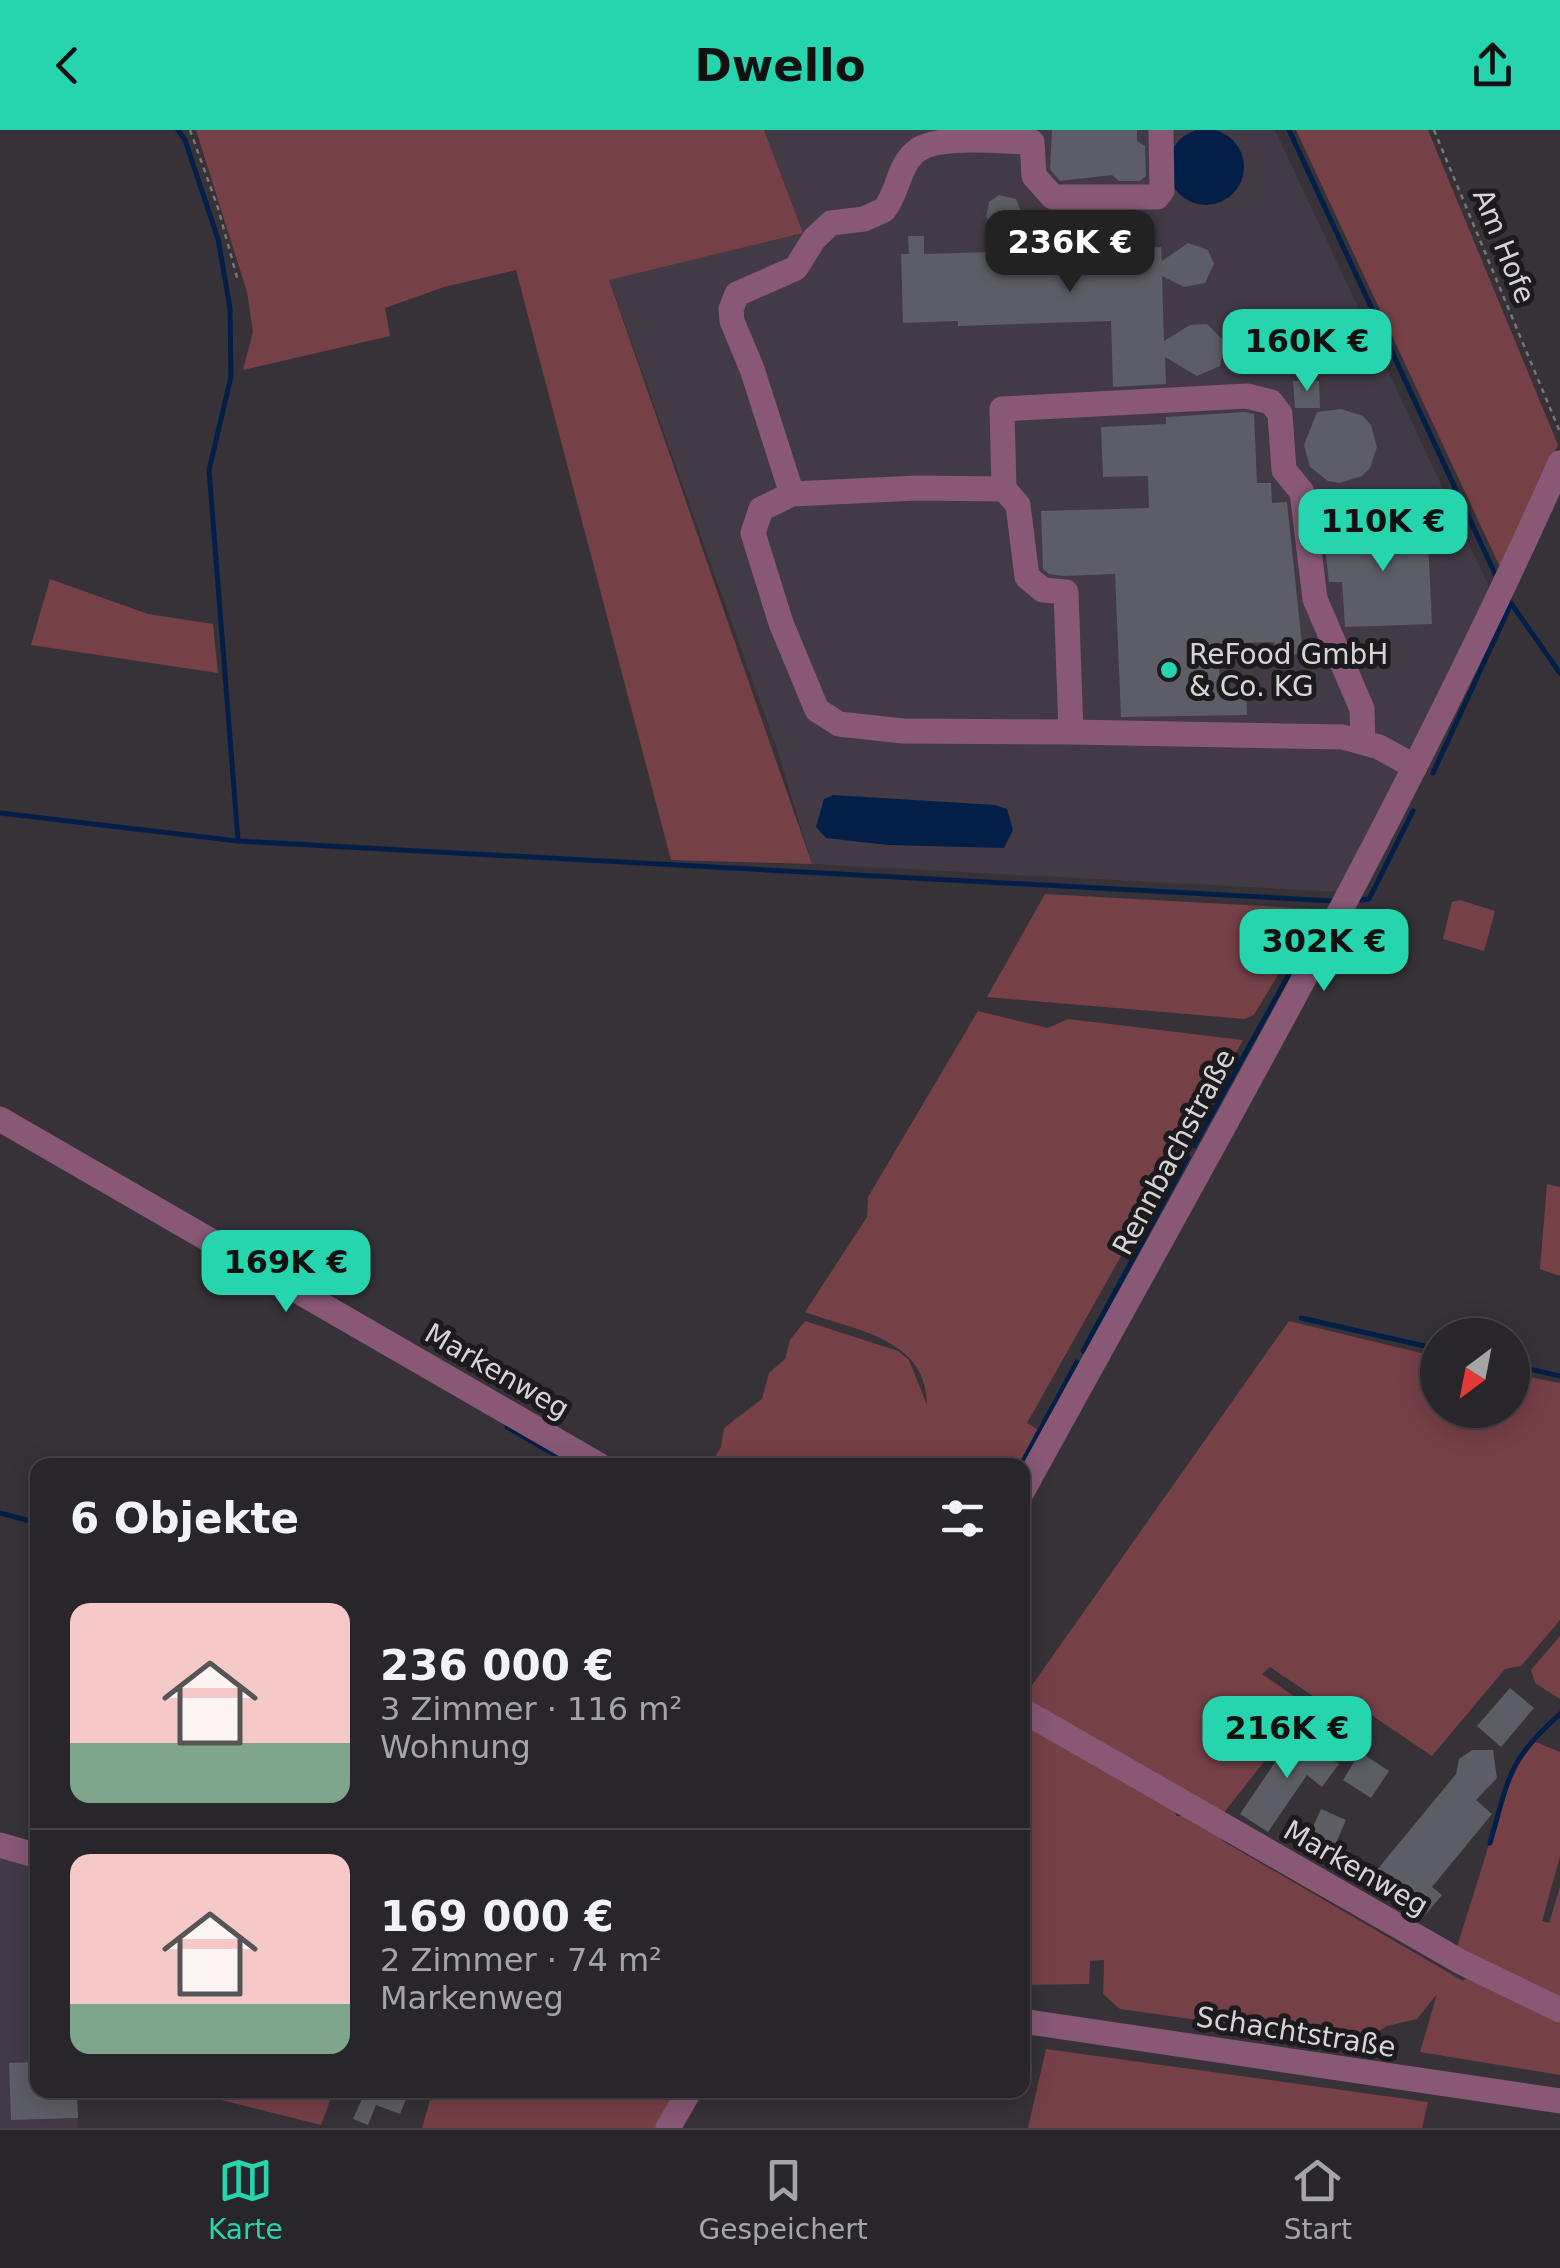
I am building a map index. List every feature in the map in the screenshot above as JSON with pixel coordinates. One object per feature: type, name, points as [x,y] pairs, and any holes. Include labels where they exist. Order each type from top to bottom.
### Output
[{"type":"street","points":[[792,494],[752,369],[732,322],[731,309],[737,294],[796,268],[814,239],[831,223],[864,218],[884,210],[908,160],[921,148],[944,142],[1032,142],[1034,176],[1053,196],[1157,197],[1162,191],[1162,130]]},
{"type":"street","points":[[1071,732],[1066,592],[1043,590],[1027,577],[1018,505],[1004,488],[1002,409],[1247,396],[1271,402],[1280,414],[1284,470],[1302,492],[1315,599],[1362,709],[1363,742]]},
{"type":"street","name":"Rennbachstraße","points":[[1030,1477],[1415,767],[1560,463]]},
{"type":"street","points":[[1004,488],[792,494],[762,509],[753,533],[781,623],[817,710],[839,724],[903,730],[1314,735],[1363,742],[1415,767]]},
{"type":"street","name":"Markenweg","points":[[0,1119],[587,1458]]},
{"type":"street","name":"Markenweg","points":[[1030,1715],[1461,1962],[1560,2010]]},
{"type":"street","points":[[0,1846],[30,1854]]},
{"type":"street","name":"Schachtstraße","points":[[1030,2022],[1560,2102]]},
{"type":"street","points":[[668,2128],[685,2098]]},
{"type":"path","points":[[190,130],[218,208],[238,281]]},
{"type":"path","name":"Am Hofe","points":[[1434,130],[1560,432]]},
{"type":"shaded area","points":[[196,130],[764,130],[803,233],[609,280],[812,864],[671,860],[516,270],[444,287],[385,308],[390,336],[243,370],[253,332],[247,292]]},
{"type":"shaded area","points":[[764,130],[1275,130],[1491,591],[1342,892],[812,864],[777,749],[609,279],[803,233]]},
{"type":"shaded area","points":[[1296,130],[1428,130],[1558,445],[1500,567]]},
{"type":"shaded area","points":[[50,579],[148,614],[213,624],[218,673],[31,645]]},
{"type":"shaded area","points":[[1045,894],[1317,909],[1254,1015],[1245,1019],[987,997]]},
{"type":"shaded area","points":[[1460,900],[1495,911],[1484,951],[1443,939],[1452,902]]},
{"type":"shaded area","points":[[978,1011],[1048,1028],[1068,1019],[1243,1040],[1027,1423],[1046,1435],[1030,1465],[1030,1458],[714,1458],[721,1447],[724,1428],[762,1399],[769,1373],[785,1359],[790,1340],[805,1321],[898,1351],[909,1360],[927,1405],[924,1383],[915,1365],[902,1351],[866,1332],[805,1312],[867,1217],[868,1197]]},
{"type":"shaded area","points":[[1547,1184],[1560,1187],[1560,1276],[1540,1269]]},
{"type":"shaded area","points":[[1289,1321],[1420,1353],[1420,1428],[1530,1428],[1530,1377],[1560,1383],[1560,1620],[1521,1666],[1505,1669],[1432,1756],[1358,1706],[1347,1719],[1270,1667],[1262,1674],[1308,1706],[1222,1815],[1030,1702],[1030,1688]]},
{"type":"shaded area","points":[[1560,1636],[1560,1699],[1535,1683],[1531,1670]]},
{"type":"shaded area","points":[[1030,1724],[1175,1808],[1176,1816],[1194,1816],[1226,1843],[1463,1981],[1470,1975],[1560,2018],[1560,2075],[1420,2052],[1437,1994],[1417,2019],[1387,2026],[1360,2043],[1120,2009],[1103,1994],[1104,1960],[1090,1961],[1089,1984],[1030,1985]]},
{"type":"shaded area","points":[[1533,1741],[1560,1752],[1560,1857],[1542,1921],[1549,1923],[1560,1887],[1560,2001],[1455,1953],[1515,1762]]},
{"type":"shaded area","points":[[0,1856],[30,1864],[30,2098],[77,2098],[78,2128],[0,2128]]},
{"type":"shaded area","points":[[1046,2049],[1428,2102],[1422,2128],[1028,2128]]},
{"type":"shaded area","points":[[214,2098],[331,2098],[321,2125]]},
{"type":"shaded area","points":[[431,2098],[677,2098],[660,2128],[422,2128]]},
{"type":"water","points":[[1206,129],[1233,140],[1244,167],[1233,194],[1206,205],[1179,194],[1168,167],[1179,140]]},
{"type":"water","points":[[833,795],[995,805],[1007,809],[1013,830],[1004,848],[888,845],[826,838],[816,827],[824,799]]},
{"type":"building","points":[[1052,130],[1137,130],[1137,141],[1145,146],[1146,176],[1140,181],[1119,181],[1112,175],[1060,181],[1050,169]]},
{"type":"building","points":[[999,195],[1016,199],[1023,217],[1016,227],[1001,234],[986,217],[989,202]]},
{"type":"building","points":[[1053,213],[1068,213],[1078,229],[1123,228],[1124,248],[1161,247],[1162,261],[1188,243],[1208,250],[1214,264],[1205,283],[1184,287],[1162,276],[1164,341],[1190,325],[1207,324],[1225,342],[1220,366],[1197,376],[1165,357],[1166,384],[1113,387],[1111,321],[958,326],[958,321],[903,323],[901,254],[909,254],[908,236],[924,236],[924,254],[1031,251],[1032,258],[1035,250],[1055,250],[1045,230],[1047,218]]},
{"type":"building","points":[[1293,381],[1319,381],[1320,408],[1295,408]]},
{"type":"building","points":[[1341,409],[1363,416],[1371,425],[1377,447],[1370,468],[1362,476],[1340,483],[1328,481],[1310,467],[1304,445],[1317,412]]},
{"type":"building","points":[[1254,414],[1257,483],[1271,483],[1272,503],[1287,502],[1303,654],[1275,655],[1274,642],[1218,644],[1220,689],[1246,688],[1247,715],[1121,717],[1115,574],[1064,576],[1043,569],[1041,511],[1149,508],[1148,476],[1103,477],[1101,427],[1166,424],[1166,417]]},
{"type":"building","points":[[1427,521],[1432,624],[1345,627],[1342,582],[1329,582],[1325,547],[1341,547],[1340,525]]},
{"type":"building","points":[[1510,1688],[1534,1708],[1501,1747],[1477,1726]]},
{"type":"building","points":[[1295,1733],[1339,1764],[1322,1787],[1307,1775],[1268,1832],[1240,1814]]},
{"type":"building","points":[[1472,1750],[1493,1750],[1497,1778],[1476,1800],[1492,1814],[1432,1887],[1442,1895],[1421,1920],[1367,1882],[1456,1774],[1459,1759]]},
{"type":"building","points":[[1360,1752],[1389,1771],[1371,1798],[1343,1780]]},
{"type":"building","points":[[1321,1809],[1346,1820],[1335,1845],[1351,1852],[1345,1866],[1304,1847]]},
{"type":"building","points":[[30,2062],[30,2098],[77,2098],[78,2118],[11,2120],[9,2063]]},
{"type":"building","points":[[407,2098],[400,2114],[376,2105],[368,2125],[353,2119],[362,2099]]},
{"type":"waterway","points":[[178,130],[185,140],[218,239],[230,308],[231,377],[209,470],[238,840]]},
{"type":"waterway","points":[[1289,130],[1496,576]]},
{"type":"waterway","points":[[1508,599],[1560,673]]},
{"type":"waterway","points":[[1433,773],[1511,604]]},
{"type":"waterway","points":[[1361,900],[1369,899],[1413,811]]},
{"type":"waterway","points":[[0,813],[238,841],[1334,901]]},
{"type":"waterway","points":[[1194,1146],[1319,920]]},
{"type":"waterway","points":[[1083,1351],[1188,1157]]},
{"type":"waterway","points":[[1301,1318],[1420,1345]]},
{"type":"waterway","points":[[1025,1458],[1077,1362]]},
{"type":"waterway","points":[[1530,1369],[1560,1376]]},
{"type":"waterway","points":[[507,1427],[561,1458]]},
{"type":"waterway","points":[[0,1513],[30,1521]]},
{"type":"waterway","points":[[1490,1843],[1512,1772],[1529,1745],[1560,1714]]},
{"type":"place","name":"ReFood GmbH & Co. KG","points":[[1169,670]]}]
